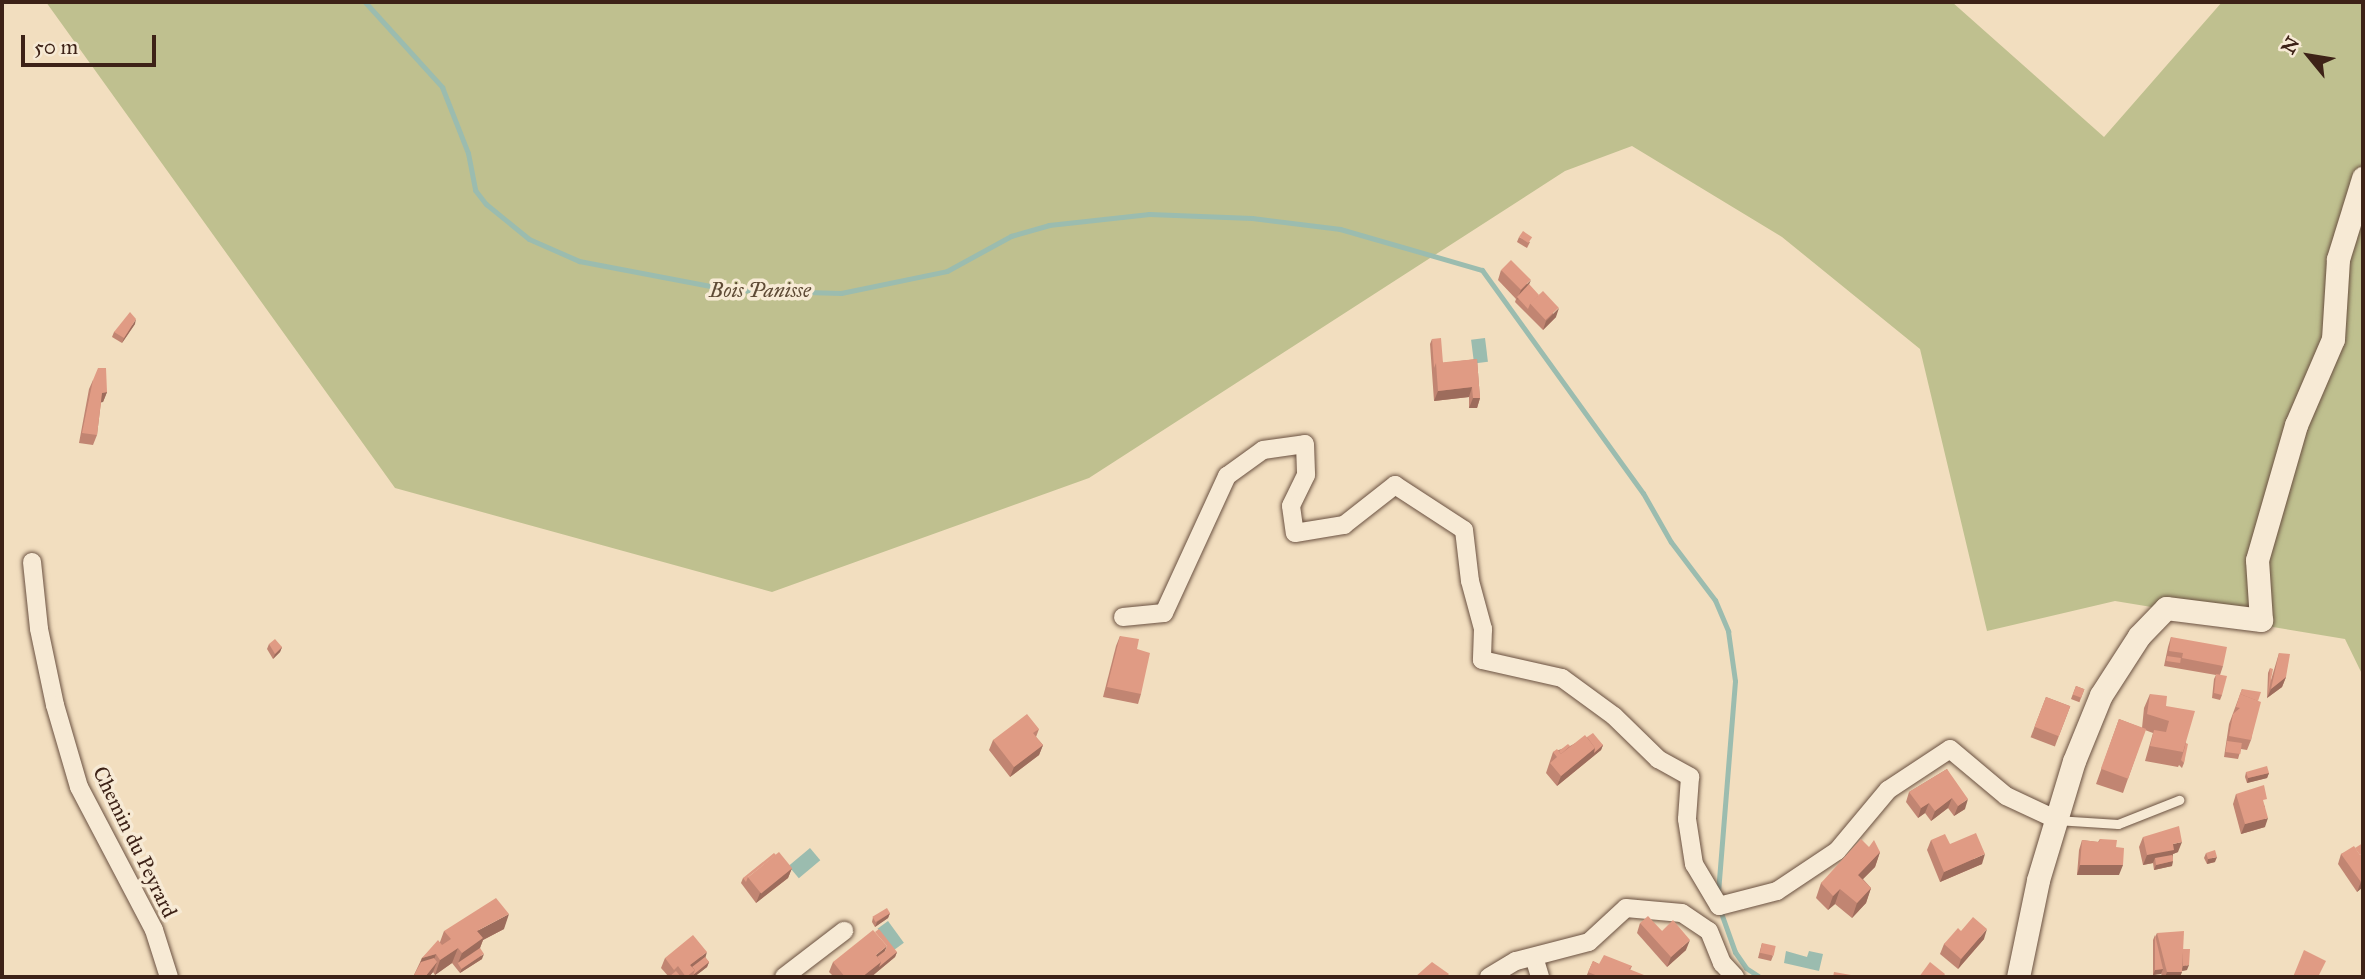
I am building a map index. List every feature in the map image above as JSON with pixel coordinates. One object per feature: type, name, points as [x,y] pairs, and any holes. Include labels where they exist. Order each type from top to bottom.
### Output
[{"type":"street","points":[[2018,977],[2055,819],[2101,695],[2151,619],[2166,608],[2260,620],[2257,560],[2296,425],[2333,339],[2338,259],[2363,178]]},
{"type":"street","points":[[1123,617],[1164,613],[1227,476],[1263,450],[1305,444],[1307,475],[1291,506],[1295,533],[1344,525],[1395,485],[1464,530],[1470,581],[1483,629],[1482,660],[1562,678],[1615,716],[1658,759],[1690,778],[1686,819],[1694,864],[1719,906],[1777,891],[1837,851],[1888,790],[1950,749],[2006,796],[2055,819]]},
{"type":"street","name":"Chemin du Peyrard","points":[[32,562],[55,705],[79,787],[154,930],[169,977]]},
{"type":"street","points":[[1489,977],[1516,961],[1589,942],[1626,908],[1682,914],[1709,931],[1722,963],[1735,977]]},
{"type":"street","points":[[784,977],[844,931]]},
{"type":"street","points":[[1534,957],[1540,977]]},
{"type":"lane","points":[[2055,819],[2070,824],[2118,824],[2179,800]]},
{"type":"green space","name":"Bois Panisse","points":[[46,2],[1952,2],[2104,137],[2222,2],[2363,2],[2363,676],[2345,639],[2115,601],[1987,631],[1920,349],[1782,237],[1632,146],[1565,171],[1089,478],[772,592],[395,488]]},
{"type":"shaded area","points":[[1485,338],[1488,362],[1474,364],[1471,340]]},
{"type":"shaded area","points":[[810,848],[820,860],[799,878],[789,866]]},
{"type":"shaded area","points":[[888,921],[904,943],[893,950],[877,929]]},
{"type":"shaded area","points":[[1786,951],[1807,957],[1809,951],[1823,954],[1819,971],[1784,963]]},
{"type":"building","points":[[1523,231],[1532,237],[1528,243],[1519,237]]},
{"type":"building","points":[[1511,260],[1531,280],[1521,290],[1501,270]]},
{"type":"building","points":[[1529,284],[1539,295],[1528,309],[1517,297]]},
{"type":"building","points":[[1543,291],[1559,308],[1546,320],[1530,303]]},
{"type":"building","points":[[130,312],[136,319],[124,338],[114,332]]},
{"type":"building","points":[[1441,338],[1443,363],[1436,363],[1434,368],[1432,339]]},
{"type":"building","points":[[1477,359],[1480,398],[1473,398],[1472,387],[1438,391],[1436,363]]},
{"type":"building","points":[[98,368],[106,368],[107,392],[102,393],[97,435],[82,433]]},
{"type":"building","points":[[1120,636],[1139,639],[1137,649],[1150,653],[1141,694],[1107,687]]},
{"type":"building","points":[[2171,637],[2227,647],[2223,666],[2182,658],[2183,653],[2169,651]]},
{"type":"building","points":[[275,639],[282,647],[275,654],[269,644]]},
{"type":"building","points":[[2279,653],[2290,654],[2286,677],[2271,689]]},
{"type":"building","points":[[2167,656],[2181,658],[2180,663],[2166,661]]},
{"type":"building","points":[[2270,668],[2273,669],[2268,695]]},
{"type":"building","points":[[2216,674],[2227,676],[2222,695],[2214,693]]},
{"type":"building","points":[[2076,686],[2084,689],[2081,698],[2073,694]]},
{"type":"building","points":[[2242,689],[2261,692],[2258,701],[2240,694]]},
{"type":"building","points":[[2150,694],[2167,696],[2166,706],[2195,711],[2183,752],[2150,746],[2154,730],[2166,732],[2169,721],[2147,714]]},
{"type":"building","points":[[2240,694],[2261,702],[2251,740],[2229,736],[2233,714],[2240,708],[2236,707]]},
{"type":"building","points":[[2046,697],[2070,706],[2059,736],[2035,727]]},
{"type":"building","points":[[1027,714],[1039,729],[1033,733],[1043,745],[1014,767],[993,740]]},
{"type":"building","points":[[2119,719],[2146,729],[2128,779],[2101,769]]},
{"type":"building","points":[[1593,733],[1603,745],[1594,753],[1595,748],[1587,737]]},
{"type":"building","points":[[1585,735],[1595,748],[1561,776],[1550,763],[1557,757],[1553,752],[1557,749],[1561,754]]},
{"type":"building","points":[[2227,741],[2242,743],[2240,754],[2225,752]]},
{"type":"building","points":[[2186,743],[2188,744],[2184,763],[2181,760]]},
{"type":"building","points":[[1568,744],[1570,746],[1561,754],[1559,751]]},
{"type":"building","points":[[2267,766],[2269,773],[2248,778],[2246,772]]},
{"type":"building","points":[[1947,769],[1968,799],[1958,806],[1952,798],[1935,811],[1929,803],[1921,808],[1909,792]]},
{"type":"building","points":[[2264,785],[2267,799],[2263,800],[2268,818],[2245,824],[2236,794]]},
{"type":"building","points":[[2179,826],[2182,842],[2173,844],[2174,850],[2147,855],[2143,837]]},
{"type":"building","points":[[1976,833],[1985,854],[1944,872],[1931,840],[1945,834],[1950,844]]},
{"type":"building","points":[[1861,839],[1869,847],[1874,840],[1880,852],[1858,875],[1871,888],[1857,903],[1840,889],[1833,896],[1821,883]]},
{"type":"building","points":[[2100,839],[2117,840],[2116,847],[2124,848],[2123,865],[2080,865],[2082,840],[2099,842]]},
{"type":"building","points":[[2363,843],[2363,853],[2360,855],[2355,848]]},
{"type":"building","points":[[2354,846],[2360,855],[2363,853],[2361,882],[2341,854]]},
{"type":"building","points":[[2215,850],[2217,857],[2208,859],[2206,853]]},
{"type":"building","points":[[779,852],[792,868],[761,893],[748,877]]},
{"type":"building","points":[[774,853],[776,855],[748,877],[746,882],[743,878]]},
{"type":"building","points":[[2172,855],[2173,861],[2156,865],[2155,858]]},
{"type":"building","points":[[496,898],[509,914],[477,931],[483,938],[462,953],[458,948],[440,960],[436,954],[422,958],[438,940],[442,945],[451,939],[444,931]]},
{"type":"building","points":[[887,908],[890,913],[876,922],[872,917]]},
{"type":"building","points":[[1648,916],[1662,931],[1673,920],[1690,940],[1671,957],[1640,923]]},
{"type":"building","points":[[1973,917],[1987,929],[1961,959],[1944,944],[1958,928],[1961,931]]},
{"type":"building","points":[[879,929],[897,952],[879,967],[881,962],[877,957],[887,946],[875,932]]},
{"type":"building","points":[[873,930],[887,946],[876,955],[881,962],[862,977],[845,977],[833,962]]},
{"type":"building","points":[[2184,931],[2182,972],[2167,972],[2157,933]]},
{"type":"building","points":[[693,935],[707,952],[690,965],[695,970],[686,977],[678,966],[674,970],[665,958]]},
{"type":"building","points":[[2155,935],[2163,969],[2155,970]]},
{"type":"building","points":[[1762,943],[1776,946],[1774,956],[1760,953]]},
{"type":"building","points":[[480,948],[484,954],[462,969],[458,963]]},
{"type":"building","points":[[2183,949],[2190,949],[2189,965],[2183,966]]},
{"type":"building","points":[[2304,950],[2326,961],[2318,977],[2293,977]]},
{"type":"building","points":[[1604,955],[1632,966],[1629,969],[1644,975],[1643,977],[1600,977],[1588,972],[1593,961],[1599,964]]},
{"type":"building","points":[[705,957],[709,962],[693,975],[695,970],[692,967]]},
{"type":"building","points":[[434,958],[437,962],[425,977],[413,977],[421,962]]},
{"type":"building","points":[[1432,962],[1449,974],[1446,977],[1415,977]]},
{"type":"building","points":[[1930,962],[1945,974],[1943,977],[1919,977]]},
{"type":"building","points":[[676,971],[681,977],[670,976]]},
{"type":"building","points":[[1834,972],[1851,975],[1851,977],[1833,977]]},
{"type":"waterway","points":[[365,2],[442,87],[468,153],[475,190],[486,204],[529,239],[579,261],[731,290],[841,293],[947,271],[1011,236],[1049,225],[1149,214],[1252,218],[1340,229],[1482,270],[1643,493],[1671,542],[1715,600],[1728,631],[1735,681],[1718,894]]},
{"type":"waterway","points":[[1720,910],[1735,952],[1746,968],[1760,977]]}]
